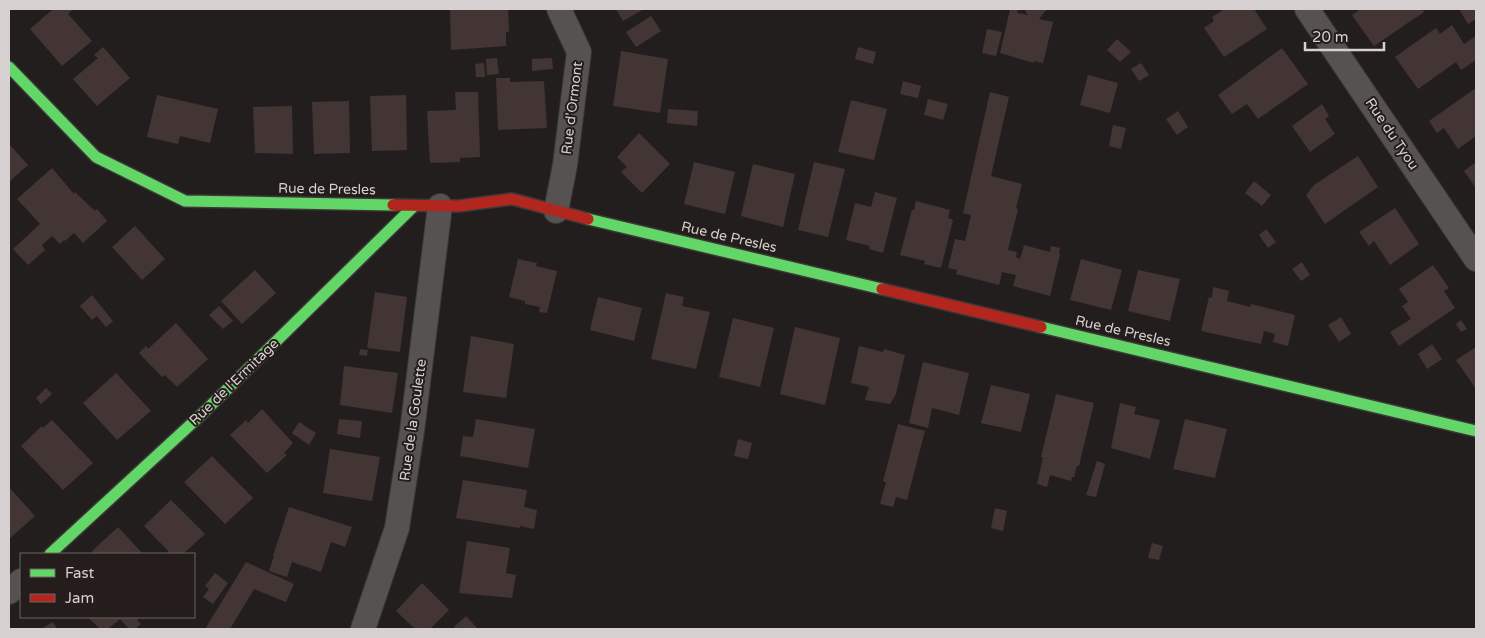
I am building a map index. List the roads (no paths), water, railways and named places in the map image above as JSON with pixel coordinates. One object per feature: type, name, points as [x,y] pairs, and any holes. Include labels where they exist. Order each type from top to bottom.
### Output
[{"type":"street","name":"Rue d'Ormont","points":[[556,211],[565,164],[579,52],[559,9]]},
{"type":"street","name":"Rue du Tyou","points":[[1307,9],[1476,259]]},
{"type":"street","name":"Rue de Presles","points":[[9,67],[96,157],[185,201],[458,206],[512,200],[1476,431]]},
{"type":"street","name":"Rue de l'Ermitage","points":[[51,553],[202,414],[414,206]]},
{"type":"street","name":"Rue de la Goulette","points":[[362,629],[397,528],[412,431],[440,206]]},
{"type":"street","points":[[9,592],[20,582]]}]
